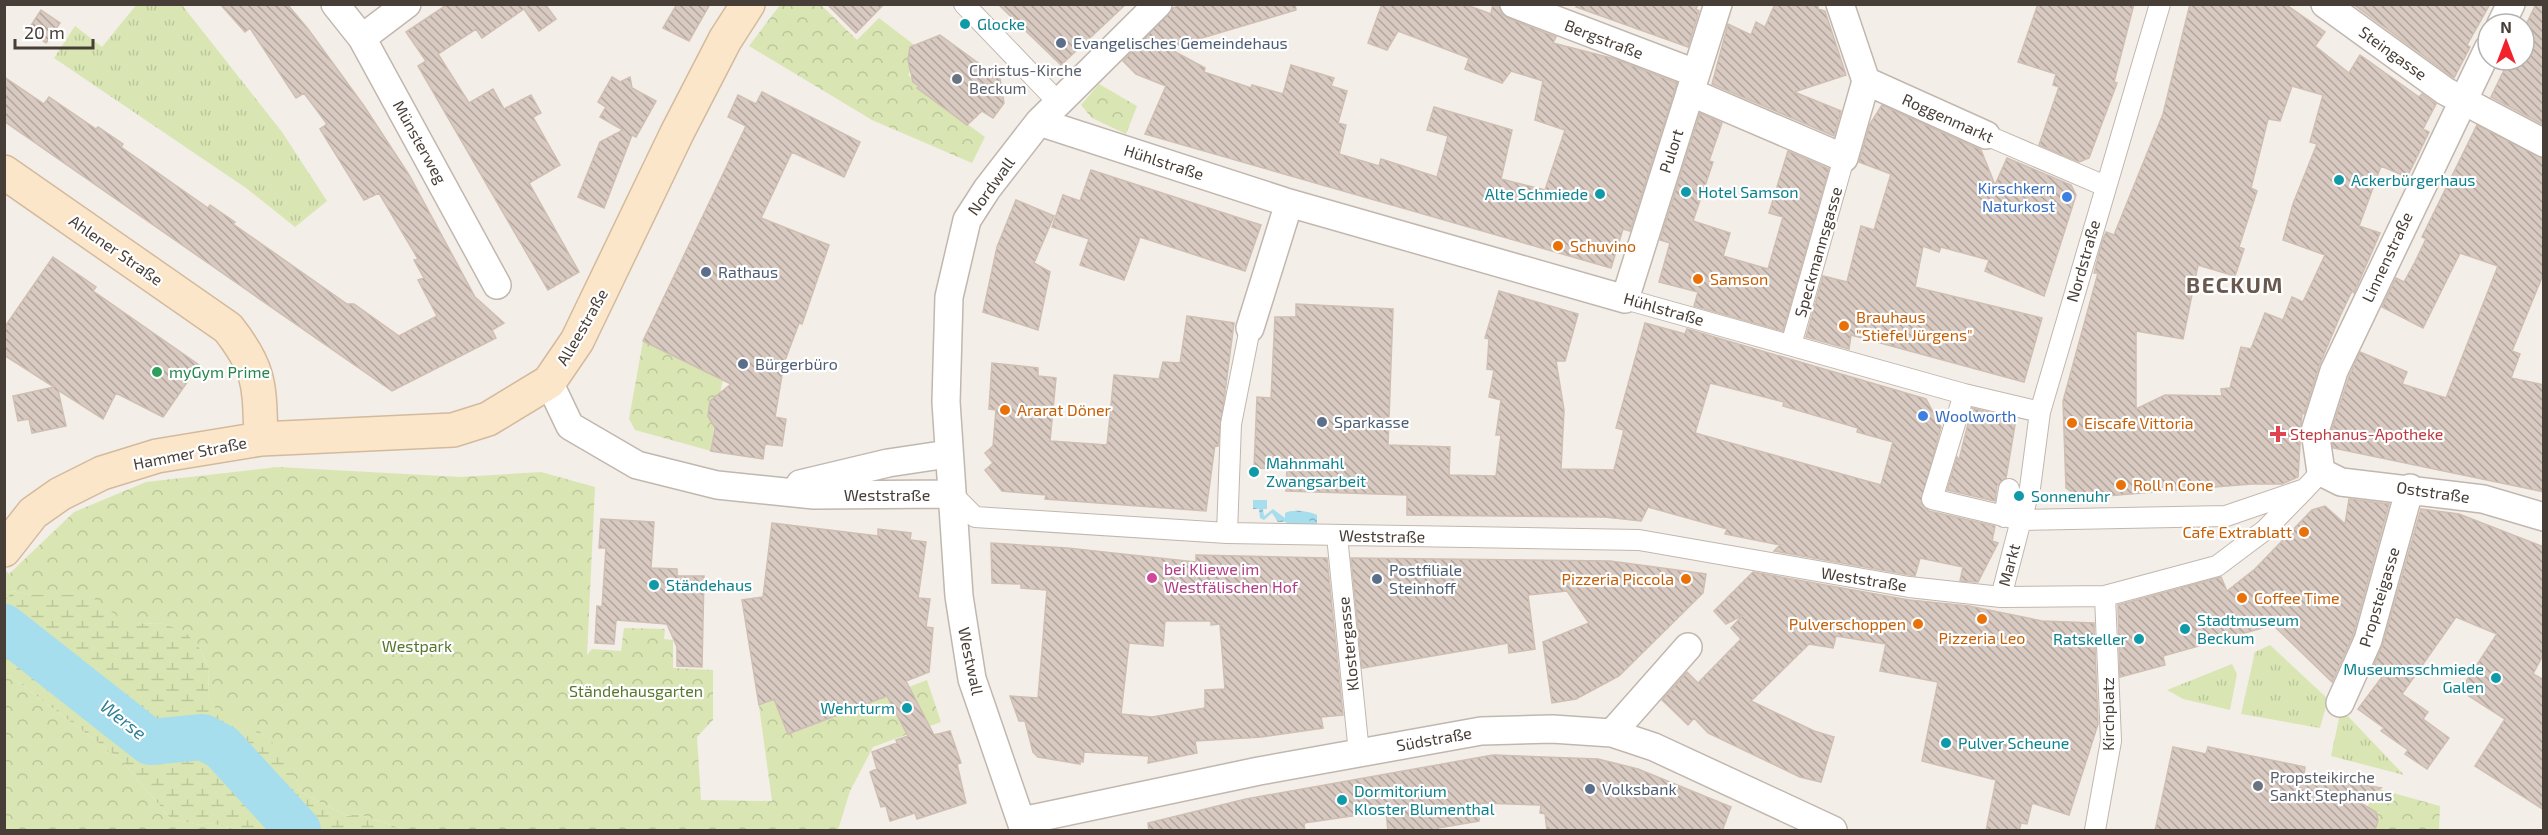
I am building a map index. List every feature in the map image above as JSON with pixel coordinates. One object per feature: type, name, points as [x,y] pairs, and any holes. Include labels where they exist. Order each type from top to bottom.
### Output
[{"type":"main road","name":"Alleestraße","points":[[261,439],[453,430],[488,419],[549,382],[577,341],[693,102],[725,40],[748,4]]},
{"type":"main road","name":"Ahlener Straße","points":[[4,172],[228,328],[246,350],[259,381],[261,439]]},
{"type":"main road","name":"Hammer Straße","points":[[4,550],[33,513],[60,494],[102,473],[157,456],[261,439]]},
{"type":"street","name":"Münsterweg","points":[[335,4],[362,38],[497,285]]},
{"type":"street","points":[[362,38],[407,4]]},
{"type":"street","points":[[964,4],[1058,102]]},
{"type":"street","name":"Nordwall","points":[[952,494],[946,402],[949,297],[967,220],[987,189],[1039,122],[1158,4]]},
{"type":"street","name":"Bergstraße","points":[[1514,4],[1692,83]]},
{"type":"street","name":"Pulort","points":[[1625,299],[1718,4]]},
{"type":"street","points":[[1840,4],[1866,81]]},
{"type":"street","name":"Nordstraße","points":[[2013,518],[2030,488],[2040,412],[2160,4]]},
{"type":"street","name":"Steingasse","points":[[2325,4],[2462,100],[2544,142]]},
{"type":"street","name":"Linnenstraße","points":[[2313,480],[2315,431],[2334,371],[2476,72]]},
{"type":"street","name":"Roggenmarkt","points":[[1866,81],[2105,186]]},
{"type":"street","name":"Speckmannsgasse","points":[[1791,345],[1866,81]]},
{"type":"street","points":[[1692,83],[1844,158]]},
{"type":"street","name":"Hühlstraße","points":[[1039,122],[1289,203],[1964,394],[2040,412]]},
{"type":"street","points":[[1227,533],[1231,424],[1250,328],[1289,203]]},
{"type":"street","name":"Weststraße","points":[[549,382],[570,426],[637,465],[717,485],[814,495],[952,494],[975,516],[1227,533],[1639,540],[1909,587],[2001,597]]},
{"type":"street","points":[[1964,394],[1932,499],[2013,518],[2009,489]]},
{"type":"street","name":"Weststraße","points":[[767,490],[888,463],[948,453]]},
{"type":"street","name":"Oststraße","points":[[2313,480],[2410,488],[2482,499],[2544,517]]},
{"type":"street","name":"Markt","points":[[2313,480],[2265,530],[2217,566],[2105,596],[2001,597],[2013,518],[2226,516],[2313,480]]},
{"type":"street","name":"Propsteigasse","points":[[2340,703],[2368,640],[2410,488]]},
{"type":"street","name":"Westwall","points":[[952,494],[959,596],[972,679],[1023,826]]},
{"type":"street","name":"Klostergasse","points":[[1337,536],[1359,753]]},
{"type":"street","name":"Kirchplatz","points":[[2095,831],[2111,741],[2105,596]]},
{"type":"street","points":[[1612,733],[1688,647]]},
{"type":"street","name":"Südstraße","points":[[1023,826],[1359,753],[1481,731],[1552,729],[1612,733],[1653,747],[1833,831]]},
{"type":"green space","points":[[137,4],[182,5],[282,132],[327,201],[295,227],[246,188],[54,58],[75,26],[102,47]]},
{"type":"green space","points":[[780,5],[821,5],[857,40],[879,18],[917,47],[913,67],[908,75],[920,84],[918,88],[985,137],[972,163],[872,120],[749,46]]},
{"type":"green space","points":[[1099,84],[1137,106],[1126,134],[1092,118],[1081,105]]},
{"type":"green space","points":[[643,341],[723,380],[718,402],[711,400],[708,416],[715,417],[711,451],[635,430],[629,419]]},
{"type":"green space","name":"Westpark","points":[[278,467],[460,477],[541,472],[595,487],[587,655],[592,649],[621,651],[624,628],[665,629],[664,639],[673,640],[673,668],[713,670],[713,720],[697,737],[701,800],[772,801],[759,706],[774,699],[788,734],[927,680],[941,722],[873,747],[850,791],[838,830],[406,830],[358,814],[347,816],[301,792],[283,752],[261,732],[218,712],[208,697],[209,668],[199,647],[185,632],[165,624],[136,623],[120,618],[89,595],[32,595],[12,591],[5,601],[5,571],[9,574],[74,512],[146,482]]},
{"type":"green space","points":[[12,591],[32,595],[89,595],[136,623],[165,624],[186,632],[199,647],[209,668],[208,697],[218,711],[261,732],[284,752],[301,792],[347,816],[358,814],[406,830],[237,830],[210,823],[200,825],[171,819],[121,760],[5,672],[4,601]]},
{"type":"green space","points":[[2270,645],[2328,699],[2320,728],[2241,714],[2255,652]]},
{"type":"green space","points":[[2232,664],[2237,674],[2230,710],[2183,699],[2167,690]]},
{"type":"green space","points":[[5,672],[121,760],[171,819],[200,825],[210,823],[237,830],[5,830]]},
{"type":"green space","points":[[2341,709],[2404,775],[2331,756]]},
{"type":"green space","points":[[2375,788],[2440,806],[2439,830],[2375,830],[2378,822],[2371,823],[2365,815],[2372,794],[2376,791]]},
{"type":"water","points":[[1253,500],[1267,500],[1267,509],[1263,509],[1264,516],[1273,509],[1285,518],[1285,513],[1288,512],[1305,512],[1317,515],[1317,524],[1287,526],[1286,522],[1278,522],[1272,513],[1264,520],[1260,518],[1259,509],[1253,509]]},
{"type":"building","points":[[220,4],[287,4],[308,29],[364,106],[409,175],[475,297],[504,323],[492,330],[496,338],[392,391],[4,121],[4,77],[44,104],[49,97],[96,129],[98,127],[123,144],[121,147],[208,208],[210,205],[235,222],[233,224],[347,304],[354,304],[399,336],[437,316],[418,280],[424,278],[414,260],[418,259],[379,193],[364,200],[320,129],[327,124],[304,93],[296,98],[250,28],[245,32]]},
{"type":"building","points":[[448,4],[545,4],[556,19],[539,31],[524,9],[482,38],[476,29],[438,54],[469,103],[493,89],[504,109],[531,95],[541,113],[533,117],[560,165],[529,183],[579,272],[548,290],[418,66],[426,61],[406,32]]},
{"type":"building","points":[[677,4],[710,4],[689,41],[663,28]]},
{"type":"building","points":[[827,4],[884,4],[856,33]]},
{"type":"building","name":"Evangelisches Gemeindehaus","points":[[998,4],[1126,4],[1061,65]]},
{"type":"building","points":[[1182,4],[1295,4],[1296,10],[1168,48],[1205,68],[1204,72],[1251,88],[1252,85],[1283,94],[1291,65],[1334,78],[1331,86],[1347,91],[1338,123],[1346,125],[1339,154],[1379,166],[1381,159],[1437,177],[1448,136],[1427,130],[1434,107],[1512,130],[1501,179],[1545,190],[1565,130],[1535,120],[1543,81],[1511,71],[1502,83],[1465,69],[1469,58],[1398,31],[1387,50],[1368,43],[1382,4],[1464,4],[1491,14],[1493,4],[1499,4],[1501,13],[1508,18],[1556,37],[1553,43],[1615,59],[1677,83],[1630,231],[1623,229],[1611,268],[1145,134],[1166,86],[1136,74],[1123,61],[1173,8]]},
{"type":"building","points":[[1576,4],[1698,4],[1696,9],[1699,11],[1688,47],[1576,7]]},
{"type":"building","points":[[1775,4],[1818,4],[1818,9],[1825,11],[1846,75],[1794,92],[1841,111],[1834,136],[1712,84],[1728,24],[1751,35],[1756,22],[1765,27]]},
{"type":"building","points":[[2038,4],[2134,4],[2114,82],[2117,83],[2089,158],[2079,162],[2039,145],[2059,87],[2053,85],[2056,74],[2018,62]]},
{"type":"building","points":[[2190,4],[2285,4],[2325,32],[2315,46],[2349,73],[2360,55],[2419,97],[2422,94],[2436,104],[2423,129],[2429,132],[2407,177],[2381,166],[2359,226],[2380,233],[2354,293],[2352,291],[2340,316],[2319,366],[2304,414],[2302,412],[2298,477],[2282,484],[2251,484],[2082,498],[2066,488],[2063,401],[2098,273],[2094,273],[2102,242],[2106,232],[2114,235],[2163,114]],"holes":[[[2292,86],[2323,95],[2310,142],[2317,144],[2293,204],[2283,240],[2325,255],[2303,302],[2292,297],[2283,320],[2265,313],[2251,349],[2241,347],[2230,388],[2221,389],[2222,396],[2165,395],[2136,409],[2136,331],[2183,339],[2198,265],[2235,276],[2244,249],[2239,247],[2257,191],[2251,188],[2268,119],[2280,121]]]},
{"type":"building","points":[[2353,4],[2490,4],[2486,12],[2476,12],[2476,29],[2467,45],[2470,47],[2454,78]]},
{"type":"building","points":[[2536,4],[2544,4],[2544,125],[2491,97],[2503,72],[2536,72],[2536,12],[2532,12]]},
{"type":"building","points":[[41,10],[60,23],[46,43],[28,30]]},
{"type":"building","name":"Christus-Kirche Beckum","points":[[940,35],[1000,79],[1004,103],[993,118],[982,111],[967,125],[917,88],[919,86],[913,82],[908,60],[910,47]]},
{"type":"building","points":[[612,77],[620,82],[630,77],[632,88],[656,101],[636,137],[632,135],[604,208],[578,197],[600,142],[623,130],[600,117],[606,107],[598,102]]},
{"type":"building","name":"Rathaus","points":[[762,92],[860,142],[844,177],[792,152],[761,218],[829,245],[802,324],[799,323],[784,363],[775,417],[786,419],[782,446],[765,444],[763,459],[711,451],[715,428],[708,416],[710,401],[731,384],[643,341],[746,126],[728,117],[738,95],[756,104]]},
{"type":"building","points":[[1882,105],[1981,150],[1995,185],[2007,158],[2071,185],[2076,195],[2044,296],[1985,271],[1989,260],[1941,247],[1939,252],[1923,246],[1915,287],[2042,318],[2024,382],[1851,335],[1849,349],[1806,337],[1823,276],[1847,282],[1861,226],[1874,230],[1891,174],[1859,162],[1870,124]]},
{"type":"building","points":[[1700,113],[1722,123],[1709,161],[1713,162],[1693,221],[1730,233],[1723,256],[1768,269],[1783,217],[1769,213],[1788,151],[1829,169],[1783,331],[1694,306],[1698,292],[1659,282],[1670,243],[1660,240]]},
{"type":"building","points":[[2477,125],[2544,159],[2544,272],[2512,351],[2520,354],[2511,378],[2544,385],[2544,492],[2333,448],[2331,432],[2349,377],[2360,352],[2407,372],[2402,384],[2446,398],[2498,266],[2460,253],[2423,328],[2382,307],[2396,278],[2404,282],[2415,262],[2426,239],[2422,237]]},
{"type":"building","points":[[1091,170],[1261,225],[1245,271],[1140,237],[1124,280],[1080,265],[1089,239],[1052,227],[1063,195],[1080,201]]},
{"type":"building","points":[[1016,200],[1054,216],[1034,263],[1050,272],[1038,330],[983,312],[997,247]]},
{"type":"building","points":[[53,257],[96,287],[93,291],[199,365],[163,417],[116,393],[103,419],[58,390],[66,426],[32,433],[29,419],[18,421],[13,396],[54,387],[4,355],[4,328]]},
{"type":"building","points":[[1499,291],[1578,314],[1565,361],[1556,361],[1564,410],[1561,469],[1614,470],[1624,430],[1616,428],[1645,323],[1685,334],[1687,329],[1926,399],[1941,427],[1921,503],[1929,511],[1995,526],[1992,541],[1998,543],[1978,582],[1960,581],[1963,567],[1920,558],[1915,576],[1774,551],[1780,545],[1725,534],[1727,529],[1648,507],[1641,521],[1605,517],[1407,515],[1407,495],[1286,491],[1287,469],[1254,468],[1257,397],[1271,398],[1275,317],[1296,317],[1296,304],[1393,309],[1388,445],[1450,447],[1449,475],[1496,476],[1501,435],[1496,435],[1501,400],[1489,397],[1494,370],[1487,369],[1489,339],[1485,338]],"holes":[[[1710,383],[1784,402],[1783,406],[1858,428],[1857,432],[1893,442],[1881,485],[1695,433]]]},
{"type":"building","points":[[1187,316],[1234,323],[1218,446],[1215,445],[1206,511],[1045,499],[1046,495],[1002,491],[985,470],[993,463],[985,453],[993,446],[996,410],[989,409],[992,363],[1038,368],[1038,376],[1056,378],[1050,441],[1107,445],[1114,375],[1159,379],[1163,362],[1180,363]]},
{"type":"building","points":[[1972,408],[2016,419],[2006,478],[1997,486],[1995,501],[1947,490],[1957,457],[1959,460]]},
{"type":"building","points":[[2349,499],[2389,504],[2353,635],[2332,682],[2273,625],[2163,656],[2165,665],[2120,677],[2118,605],[2221,577],[2227,591],[2255,569],[2312,510],[2325,506],[2345,524]]},
{"type":"building","points":[[2421,509],[2459,514],[2544,547],[2544,653],[2533,674],[2544,680],[2544,810],[2475,766],[2505,719],[2469,696],[2474,689],[2465,683],[2497,634],[2456,617],[2402,694],[2428,712],[2423,719],[2449,738],[2427,769],[2405,754],[2408,750],[2381,731],[2384,728],[2358,709],[2385,673],[2369,676],[2383,644]]},
{"type":"building","name":"Ständehaus","points":[[601,519],[654,522],[651,568],[677,569],[677,576],[704,576],[702,667],[677,666],[677,647],[667,624],[616,620],[614,644],[595,643],[597,606],[602,607],[606,548],[599,548]]},
{"type":"building","points":[[772,523],[878,536],[878,529],[911,533],[910,540],[926,542],[918,598],[930,599],[926,627],[933,628],[929,672],[906,681],[934,735],[950,731],[961,763],[957,764],[966,803],[917,819],[915,813],[890,821],[886,806],[881,807],[870,772],[877,769],[872,752],[897,743],[896,740],[908,736],[887,696],[788,734],[774,699],[759,705],[742,600],[763,597]]},
{"type":"building","points":[[991,543],[1067,548],[1196,562],[1196,555],[1327,558],[1343,715],[1321,717],[1323,728],[1261,737],[1195,741],[1197,753],[1148,763],[1149,756],[1084,752],[1083,762],[1080,761],[1080,764],[1038,757],[1033,752],[1025,721],[1019,721],[1010,696],[1038,698],[1047,590],[1021,588],[1021,584],[992,583]],"holes":[[[1165,621],[1211,621],[1211,625],[1220,624],[1225,689],[1205,690],[1205,708],[1152,717],[1121,714],[1129,643],[1163,646]]]},
{"type":"building","points":[[1351,558],[1610,561],[1706,574],[1703,593],[1619,676],[1576,699],[1552,703],[1543,642],[1589,623],[1567,591],[1528,595],[1535,649],[1509,653],[1508,643],[1362,668]]},
{"type":"building","points":[[1753,572],[1909,600],[1969,606],[2042,621],[2094,623],[2098,724],[2069,815],[2032,803],[2027,824],[2021,823],[2019,831],[1986,831],[1996,780],[1922,761],[1938,682],[1880,671],[1886,644],[1836,636],[1833,648],[1809,644],[1751,701],[1814,731],[1834,737],[1821,782],[1800,777],[1708,733],[1694,718],[1688,725],[1662,700],[1687,672],[1698,683],[1741,639],[1731,628],[1743,615],[1726,624],[1714,611]]},
{"type":"building","name":"Propsteikirche Sankt Stephanus","points":[[2173,747],[2206,754],[2208,747],[2305,767],[2304,775],[2381,788],[2359,802],[2376,812],[2378,820],[2375,831],[2155,831]]},
{"type":"building","points":[[1493,755],[1598,759],[1638,769],[1731,807],[1722,831],[1547,831],[1545,814],[1540,813],[1541,805],[1480,803],[1479,821],[1438,828],[1438,831],[1388,831],[1386,811],[1304,823],[1305,831],[1149,831],[1148,823],[1246,799]]},
{"type":"waterway","name":"Werse","points":[[4,627],[150,742],[203,737],[222,747],[298,830]]},
{"type":"place","name":"Glocke","points":[[965,24]]},
{"type":"place","name":"Evangelisches Gemeindehaus","points":[[1061,43]]},
{"type":"place","name":"Christus-Kirche Beckum","points":[[957,79]]},
{"type":"place","name":"Ackerbürgerhaus","points":[[2339,180]]},
{"type":"place","name":"Hotel Samson","points":[[1686,192]]},
{"type":"place","name":"Alte Schmiede","points":[[1600,194]]},
{"type":"place","name":"Kirschkern Naturkost","points":[[2067,197]]},
{"type":"place","name":"Schuvino","points":[[1558,246]]},
{"type":"place","name":"Rathaus","points":[[706,272]]},
{"type":"place","name":"Samson","points":[[1698,279]]},
{"type":"place","name":"Brauhaus \"Stiefel Jürgens\"","points":[[1844,326]]},
{"type":"place","name":"Bürgerbüro","points":[[743,364]]},
{"type":"place","name":"myGym Prime","points":[[157,372]]},
{"type":"place","name":"Ararat Döner","points":[[1005,410]]},
{"type":"place","name":"Woolworth","points":[[1923,416]]},
{"type":"place","name":"Sparkasse","points":[[1322,422]]},
{"type":"place","name":"Eiscafe Vittoria","points":[[2072,423]]},
{"type":"place","name":"Stephanus-Apotheke","points":[[2278,434]]},
{"type":"place","name":"Mahnmahl Zwangsarbeit","points":[[1254,472]]},
{"type":"place","name":"Roll n Cone","points":[[2121,485]]},
{"type":"place","name":"Sonnenuhr","points":[[2019,496]]},
{"type":"place","name":"Cafe Extrablatt","points":[[2304,532]]},
{"type":"place","name":"bei Kliewe im Westfälischen Hof","points":[[1152,578]]},
{"type":"place","name":"Postfiliale Steinhoff","points":[[1377,579]]},
{"type":"place","name":"Pizzeria Piccola","points":[[1686,579]]},
{"type":"place","name":"Ständehaus","points":[[654,585]]},
{"type":"place","name":"Coffee Time","points":[[2242,598]]},
{"type":"place","name":"Pizzeria Leo","points":[[1982,619]]},
{"type":"place","name":"Pulverschoppen","points":[[1918,624]]},
{"type":"place","name":"Stadtmuseum Beckum","points":[[2185,629]]},
{"type":"place","name":"Ratskeller","points":[[2139,639]]},
{"type":"place","name":"Museumsschmiede Galen","points":[[2496,678]]},
{"type":"place","name":"Wehrturm","points":[[907,708]]},
{"type":"place","name":"Pulver Scheune","points":[[1946,743]]},
{"type":"place","name":"Propsteikirche Sankt Stephanus","points":[[2258,786]]},
{"type":"place","name":"Volksbank","points":[[1590,789]]},
{"type":"place","name":"Dormitorium Kloster Blumenthal","points":[[1342,800]]},
{"type":"district","name":"BECKUM","points":[[2235,285]]},
{"type":"park label","name":"Ständehausgarten","points":[[636,691]]}]
